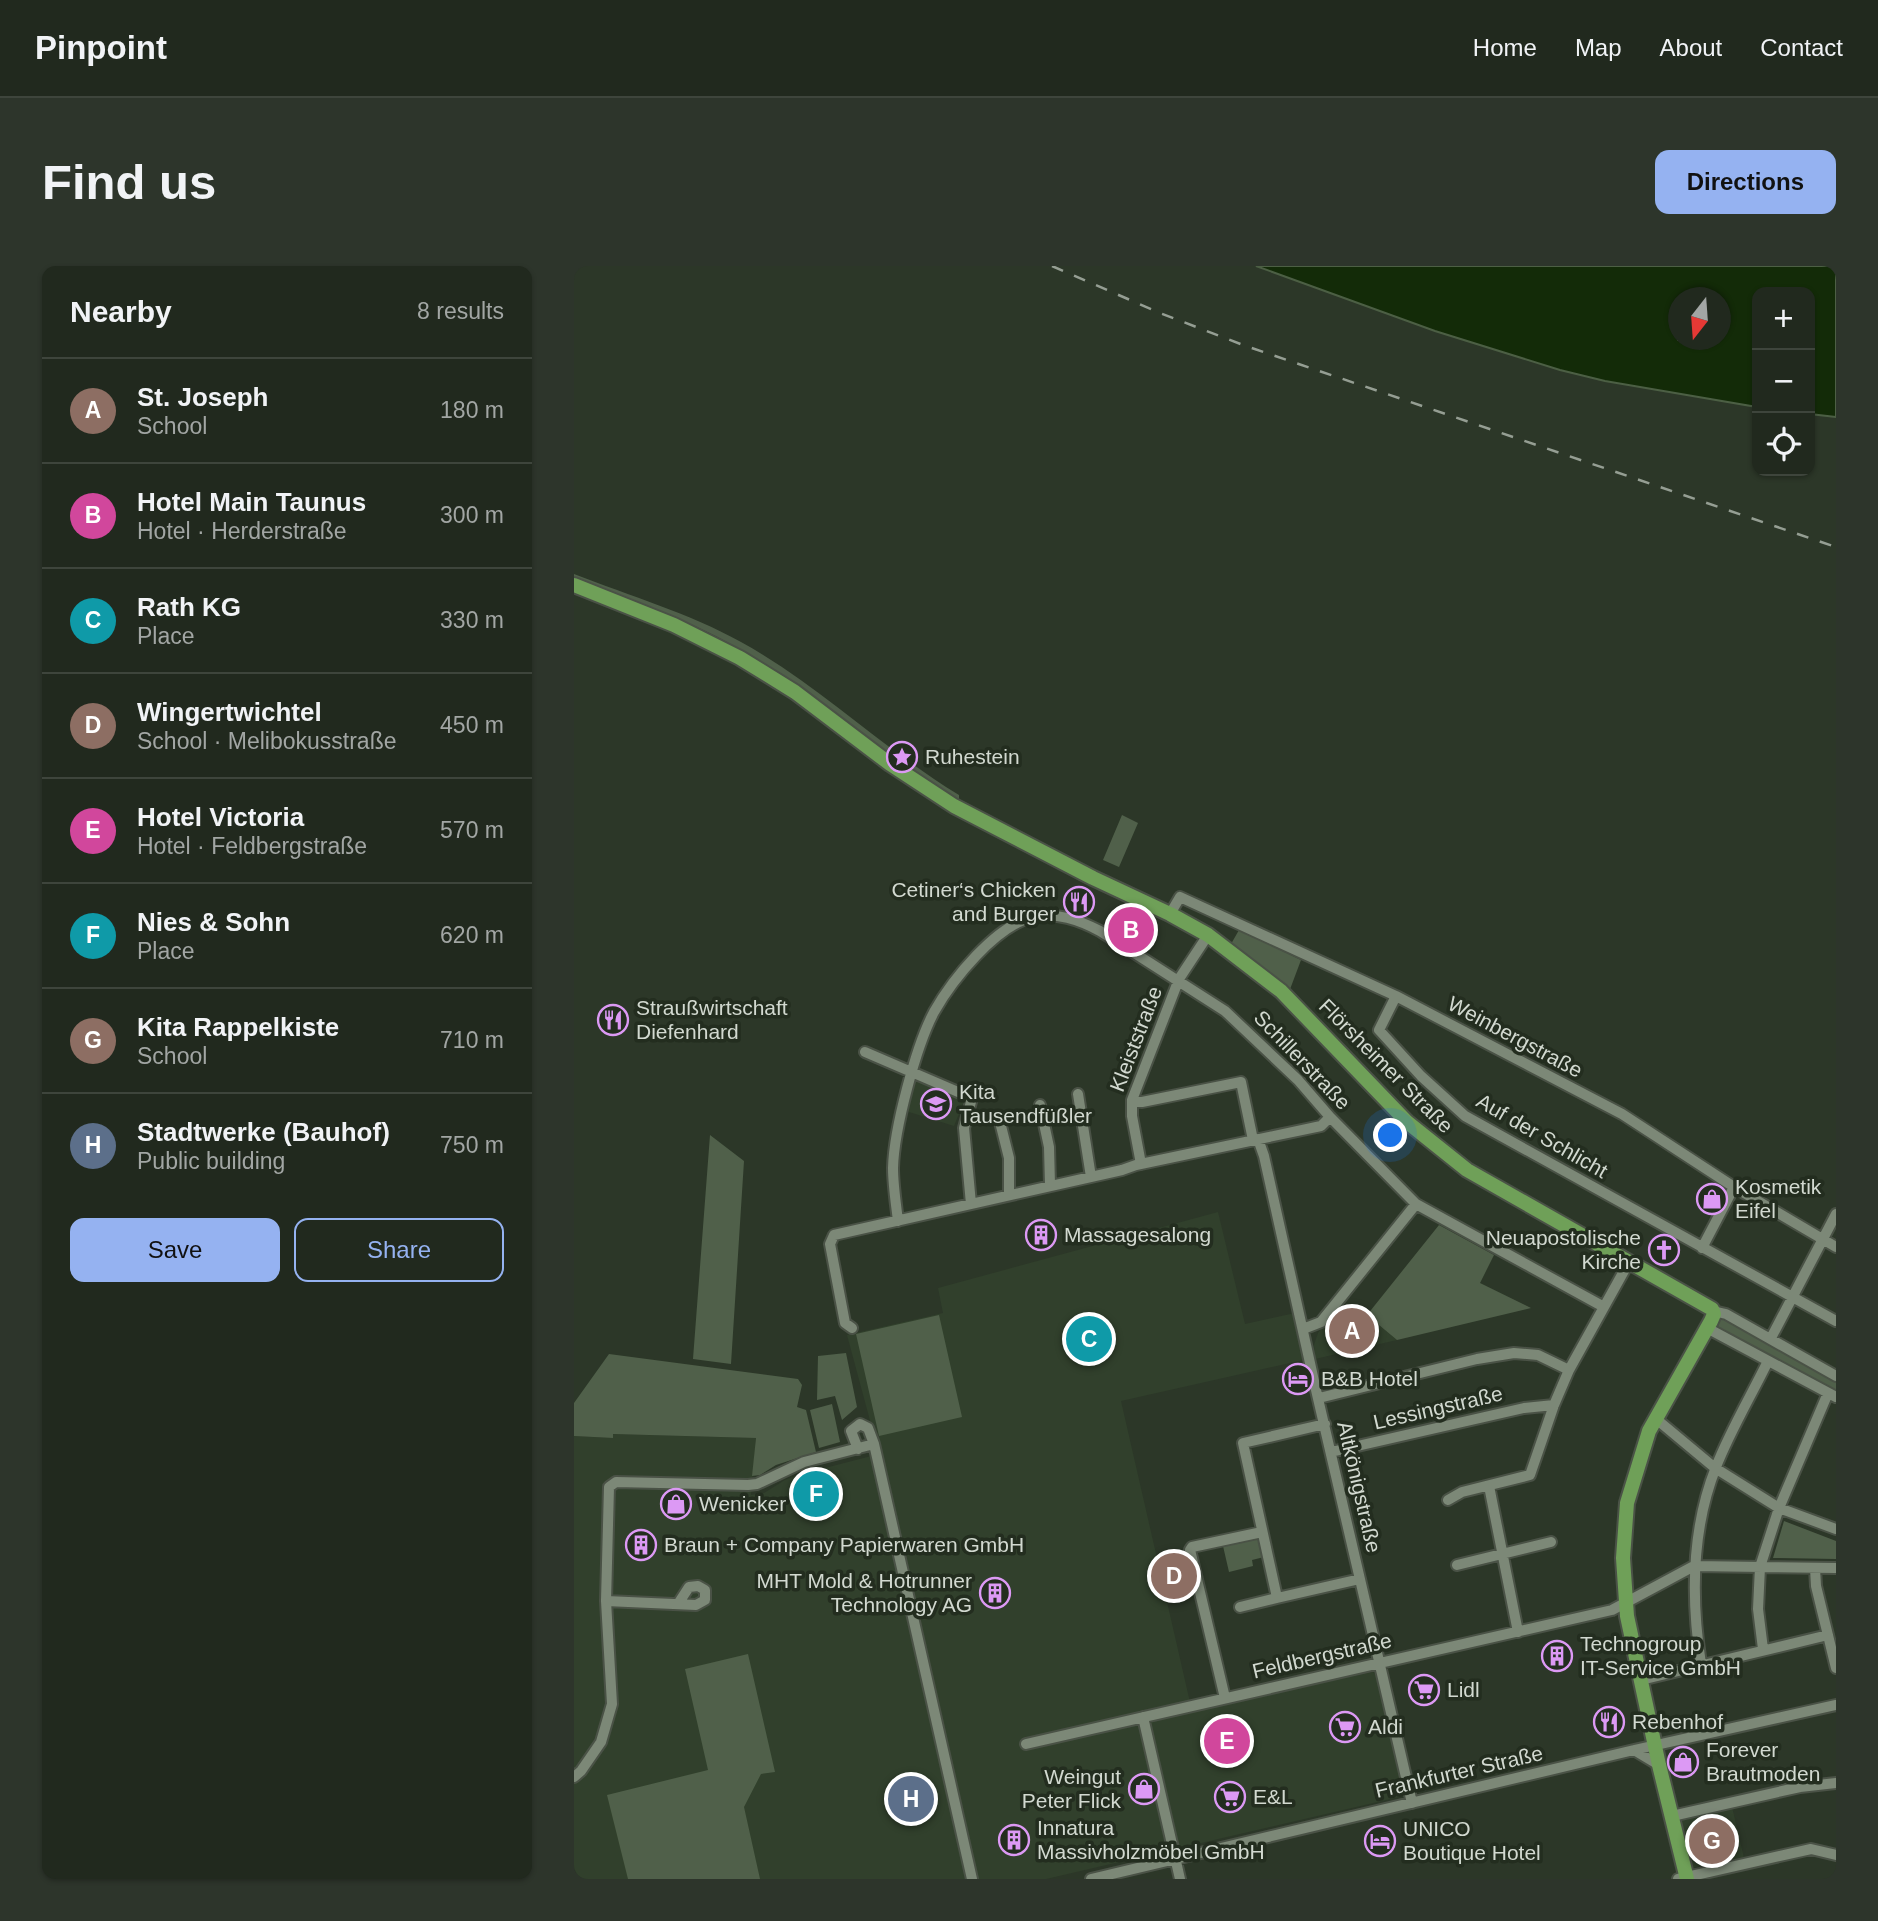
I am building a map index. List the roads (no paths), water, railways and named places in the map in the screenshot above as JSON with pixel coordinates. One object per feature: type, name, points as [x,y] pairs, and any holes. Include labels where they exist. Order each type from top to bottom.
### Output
[{"type":"main road","name":"Flörsheimer Straße","points":[[574,585],[674,625],[740,658],[795,692],[890,764],[954,806],[1170,914],[1208,936],[1281,991],[1407,1122],[1467,1170],[1696,1298],[1713,1311]]},
{"type":"main road","points":[[1684,1878],[1625,1604],[1623,1558],[1627,1503],[1642,1452],[1655,1418],[1707,1328],[1713,1311]]},
{"type":"street","name":"Weinbergstraße","points":[[1170,914],[1181,897],[1396,996],[1622,1114],[1836,1247]]},
{"type":"street","name":"Schillerstraße","points":[[898,1221],[893,1167],[897,1139],[922,1039],[934,1012],[980,952],[1004,931],[1026,919],[1045,916],[1081,921],[1179,979],[1225,1011],[1298,1080],[1330,1117],[1416,1204],[1604,1307]]},
{"type":"street","name":"Kleiststraße","points":[[1141,1164],[1132,1116],[1132,1100],[1179,979],[1208,936]]},
{"type":"street","name":"Auf der Schlicht","points":[[1396,996],[1379,1030],[1421,1076],[1465,1116],[1836,1321]]},
{"type":"street","points":[[865,1052],[972,1098],[964,1128],[971,1204]]},
{"type":"street","name":"Altkönigstraße","points":[[1132,1100],[1142,1102],[1241,1082],[1256,1140],[1264,1156],[1412,1803]]},
{"type":"street","points":[[1078,1094],[1091,1177]]},
{"type":"street","points":[[1040,1105],[1049,1147],[1050,1185]]},
{"type":"street","points":[[852,1328],[845,1323],[831,1239],[834,1236],[1141,1164],[1321,1126],[1330,1117]]},
{"type":"street","points":[[999,1118],[1009,1158],[1009,1195]]},
{"type":"street","points":[[1702,1248],[1734,1186]]},
{"type":"street","points":[[1303,1329],[1318,1324],[1325,1317],[1416,1204]]},
{"type":"street","points":[[1771,1338],[1836,1214]]},
{"type":"street","points":[[1448,1500],[1457,1494],[1529,1476],[1569,1370],[1629,1262]]},
{"type":"street","name":"Flörsheimer Straße","points":[[1713,1311],[1726,1314],[1771,1338],[1836,1377]]},
{"type":"street","points":[[1707,1328],[1832,1395],[1779,1508],[1760,1567],[1758,1609],[1763,1649]]},
{"type":"street","points":[[1319,1398],[1477,1359],[1514,1353],[1538,1355],[1569,1370]]},
{"type":"street","points":[[1701,1664],[1694,1566],[1703,1511],[1715,1468],[1768,1361]]},
{"type":"street","name":"Lessingstraße","points":[[1331,1452],[1524,1408],[1554,1405]]},
{"type":"street","points":[[1655,1418],[1715,1468],[1779,1508],[1836,1530]]},
{"type":"street","points":[[858,1449],[851,1435],[856,1425],[860,1424],[868,1427],[874,1444],[972,1879]]},
{"type":"street","points":[[1277,1598],[1243,1443],[1325,1424]]},
{"type":"street","points":[[574,1777],[597,1749],[612,1704],[606,1601],[608,1487],[616,1482],[758,1484],[795,1465],[874,1444]]},
{"type":"street","points":[[1489,1486],[1518,1632]]},
{"type":"street","points":[[1226,1698],[1190,1550],[1192,1547],[1262,1532]]},
{"type":"street","points":[[1457,1564],[1551,1542]]},
{"type":"street","points":[[1694,1566],[1836,1569]]},
{"type":"street","name":"Feldbergstraße","points":[[1026,1744],[1612,1610],[1694,1566]]},
{"type":"street","points":[[1815,1568],[1816,1586],[1836,1668]]},
{"type":"street","points":[[1240,1607],[1360,1579]]},
{"type":"street","points":[[606,1601],[678,1604]]},
{"type":"street","points":[[1641,1679],[1828,1635]]},
{"type":"street","name":"Frankfurter Straße","points":[[1091,1879],[1655,1745],[1836,1705]]},
{"type":"street","points":[[1143,1717],[1180,1879]]},
{"type":"street","points":[[1634,1750],[1659,1765]]},
{"type":"street","points":[[1672,1816],[1800,1787],[1836,1783]]},
{"type":"street","points":[[1684,1878],[1811,1849],[1836,1855]]},
{"type":"railway","points":[[1052,266],[1160,313],[1243,345],[1836,547]]},
{"type":"place","name":"Ruhestein","points":[[902,757]]},
{"type":"place","name":"Cetiner‘s Chicken and Burger","points":[[1079,902]]},
{"type":"place","name":"Hotel Main Taunus","points":[[1131,930]]},
{"type":"place","name":"Straußwirtschaft Diefenhard","points":[[613,1020]]},
{"type":"place","name":"Kita Tausendfüßler","points":[[936,1104]]},
{"type":"place","name":"Kosmetik Eifel","points":[[1712,1199]]},
{"type":"place","name":"Massagesalong","points":[[1041,1235]]},
{"type":"place","name":"Neuapostolische Kirche","points":[[1664,1250]]},
{"type":"place","name":"St. Joseph","points":[[1352,1331]]},
{"type":"place","name":"Rath KG","points":[[1089,1339]]},
{"type":"place","name":"B&B Hotel","points":[[1298,1379]]},
{"type":"place","name":"Nies & Sohn","points":[[816,1494]]},
{"type":"place","name":"Wenicker","points":[[676,1504]]},
{"type":"place","name":"Braun + Company Papierwaren GmbH","points":[[641,1545]]},
{"type":"place","name":"Wingertwichtel","points":[[1174,1576]]},
{"type":"place","name":"MHT Mold & Hotrunner Technology AG","points":[[995,1593]]},
{"type":"place","name":"Technogroup IT-Service GmbH","points":[[1557,1656]]},
{"type":"place","name":"Lidl","points":[[1424,1690]]},
{"type":"place","name":"Rebenhof","points":[[1609,1722]]},
{"type":"place","name":"Aldi","points":[[1345,1727]]},
{"type":"place","name":"Hotel Victoria","points":[[1227,1741]]},
{"type":"place","name":"Forever Brautmoden","points":[[1683,1762]]},
{"type":"place","name":"Weingut Peter Flick","points":[[1144,1789]]},
{"type":"place","name":"E&L","points":[[1230,1797]]},
{"type":"place","name":"Stadtwerke (Bauhof)","points":[[911,1799]]},
{"type":"place","name":"Innatura Massivholzmöbel GmbH","points":[[1014,1840]]},
{"type":"place","name":"UNICO Boutique Hotel","points":[[1380,1841]]},
{"type":"place","name":"Kita Rappelkiste","points":[[1712,1841]]}]
